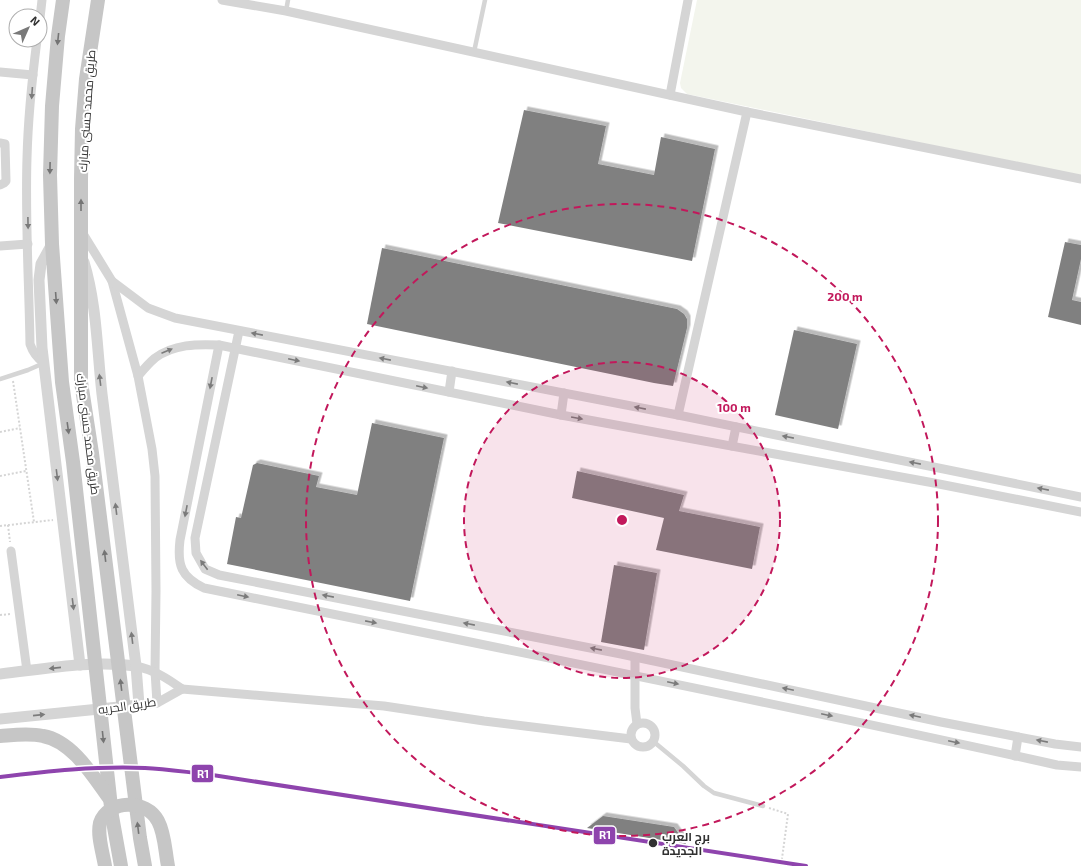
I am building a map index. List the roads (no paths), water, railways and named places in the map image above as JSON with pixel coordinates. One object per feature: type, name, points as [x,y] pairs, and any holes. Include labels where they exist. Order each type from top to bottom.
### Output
[{"type":"highway","name":"طريق محمد حسنى مبارك","points":[[63,0],[58,36],[52,106],[50,175],[52,244],[62,382],[73,462],[110,800],[122,866]]},
{"type":"highway","name":"طريق محمد حسنى مبارك","points":[[98,0],[86,79],[82,129],[80,229],[81,382],[92,453],[140,838],[145,866]]},
{"type":"highway","points":[[0,736],[30,734],[45,736],[58,741],[83,763],[110,800]]},
{"type":"highway","points":[[105,866],[100,838],[100,824],[105,815],[112,808],[121,805],[131,805],[140,806],[147,809],[154,814],[158,820],[162,831],[168,866]]},
{"type":"street","points":[[222,0],[286,11],[747,112],[1081,179]]},
{"type":"street","points":[[670,95],[688,0]]},
{"type":"street","points":[[36,48],[27,158],[30,344],[33,352],[44,363]]},
{"type":"street","points":[[0,72],[33,75]]},
{"type":"street","points":[[678,415],[747,112]]},
{"type":"street","points":[[0,185],[6,180],[2,144]]},
{"type":"street","points":[[80,229],[112,281],[138,376],[152,450],[155,476],[155,671],[157,703]]},
{"type":"street","points":[[0,246],[28,244]]},
{"type":"street","points":[[52,244],[41,264],[39,280],[44,363],[80,666]]},
{"type":"street","points":[[80,250],[88,277],[94,307],[98,366],[136,666],[139,705]]},
{"type":"street","points":[[112,281],[148,308],[175,318],[678,415],[1081,497]]},
{"type":"street","points":[[239,331],[195,538],[196,553],[205,569],[219,575],[635,658],[941,722],[1018,737],[1081,747]]},
{"type":"street","points":[[138,376],[154,359],[171,349],[200,344],[219,345],[561,415],[934,483],[1081,512]]},
{"type":"street","points":[[219,345],[180,540],[179,553],[181,566],[185,576],[194,584],[204,588],[801,709],[1057,765],[1081,767]]},
{"type":"street","points":[[449,392],[452,372]]},
{"type":"street","points":[[561,415],[564,393]]},
{"type":"street","points":[[732,446],[736,427]]},
{"type":"street","points":[[11,551],[28,671]]},
{"type":"street","points":[[635,658],[634,675],[637,724],[632,731],[631,739],[636,746],[648,747],[654,742],[656,735],[653,728],[644,723],[637,724]]},
{"type":"street","points":[[0,674],[99,663],[118,663],[155,671],[168,678],[182,689],[384,706],[484,721],[631,739]]},
{"type":"street","name":"طريق الحريه","points":[[0,719],[157,703],[182,689]]},
{"type":"street","points":[[801,709],[804,693]]},
{"type":"street","points":[[1015,756],[1018,737]]},
{"type":"lane","points":[[286,11],[288,0]]},
{"type":"lane","points":[[474,52],[485,0]]},
{"type":"lane","points":[[0,379],[12,376],[44,363]]},
{"type":"lane","points":[[654,742],[714,793],[763,806]]},
{"type":"place","name":"برج العرب الجديدة","points":[[653,843]]}]
